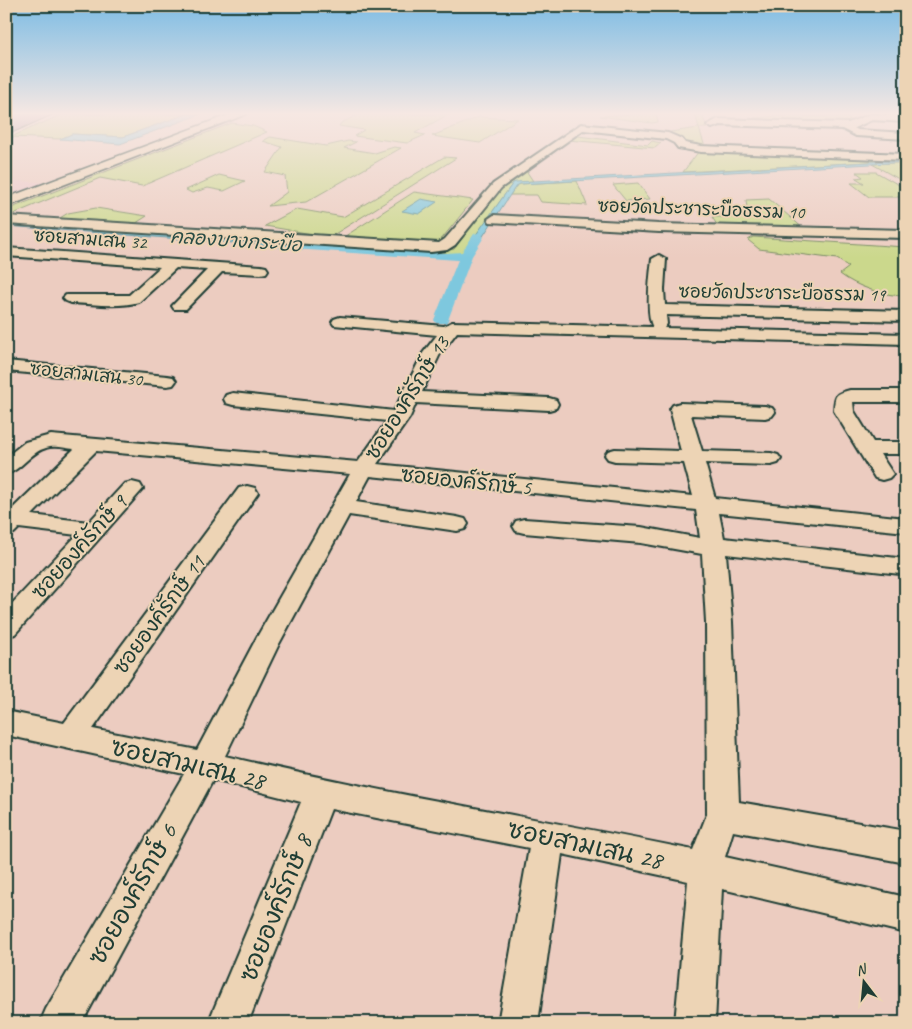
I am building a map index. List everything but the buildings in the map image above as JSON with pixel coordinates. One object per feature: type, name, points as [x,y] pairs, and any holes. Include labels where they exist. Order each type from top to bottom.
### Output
[{"type":"main road","points":[[6,203],[115,162]]},
{"type":"street","points":[[6,220],[431,248],[442,247],[450,242],[497,186],[531,162]]},
{"type":"street","name":"ซอยวัดประชาระบือธรรม 10","points":[[494,220],[700,224],[776,230],[906,234]]},
{"type":"street","points":[[776,230],[786,243]]},
{"type":"street","points":[[237,268],[257,246]]},
{"type":"street","name":"ซอยสามเสน 32","points":[[6,252],[262,270]]},
{"type":"street","points":[[659,259],[656,289],[660,333]]},
{"type":"street","points":[[71,298],[117,301],[134,299],[173,263]]},
{"type":"street","points":[[180,306],[218,267]]},
{"type":"street","name":"ซอยวัดประชาระบือธรรม 19","points":[[657,310],[906,316]]},
{"type":"street","points":[[340,322],[447,331]]},
{"type":"street","name":"ซอยองค์รักษ์ 13","points":[[205,765],[266,644],[342,507],[363,470],[400,417],[432,353],[447,331],[452,327],[906,339]]},
{"type":"street","name":"ซอยสามเสน 30","points":[[6,366],[166,381]]},
{"type":"street","points":[[882,474],[844,411],[844,398],[906,396]]},
{"type":"street","points":[[411,397],[549,404]]},
{"type":"street","points":[[233,399],[400,417]]},
{"type":"street","points":[[694,1023],[708,854],[723,814],[719,622],[714,546],[706,505],[680,409],[765,412]]},
{"type":"street","name":"ซอยองค์รักษ์ 5","points":[[6,468],[32,445],[40,441],[91,444],[274,460],[906,525]]},
{"type":"street","points":[[10,524],[91,444]]},
{"type":"street","points":[[866,448],[906,448]]},
{"type":"street","points":[[614,455],[771,459]]},
{"type":"street","name":"ซอยองค์รักษ์ 9","points":[[6,628],[132,489]]},
{"type":"street","name":"ซอยองค์รักษ์ 11","points":[[71,737],[247,493]]},
{"type":"street","points":[[342,507],[456,524]]},
{"type":"street","points":[[10,524],[95,530]]},
{"type":"street","points":[[524,526],[641,535],[714,546],[900,566]]},
{"type":"street","name":"ซอยสามเสน 28","points":[[6,724],[205,765],[321,793],[548,836],[706,869],[906,915]]},
{"type":"street","name":"ซอยองค์รักษ์ 6","points":[[60,1023],[205,765]]},
{"type":"street","name":"ซอยองค์รักษ์ 8","points":[[228,1023],[321,793]]},
{"type":"street","points":[[723,814],[906,847]]},
{"type":"street","points":[[518,1023],[548,836]]},
{"type":"shaded area","points":[[6,180],[46,183],[6,199]]},
{"type":"green space","points":[[131,162],[198,162],[142,186],[100,178],[6,217],[6,210]]},
{"type":"green space","points":[[272,162],[376,162],[306,202],[268,206],[287,192],[285,176],[265,172]]},
{"type":"green space","points":[[436,162],[450,162],[330,237],[265,226],[297,209],[343,217]]},
{"type":"green space","points":[[691,162],[868,162],[683,172]]},
{"type":"green space","points":[[897,163],[906,165],[906,183],[872,164]]},
{"type":"green space","points":[[526,168],[531,169],[527,172],[533,181],[513,183],[462,255],[448,256],[319,245],[321,242],[422,252],[454,249],[499,188]]},
{"type":"green space","points":[[856,172],[876,172],[906,189],[906,197],[869,197],[851,183],[864,183],[856,178],[863,177]]},
{"type":"green space","points":[[219,175],[245,181],[224,191],[208,188],[192,193],[186,190]]},
{"type":"green space","points":[[577,181],[587,205],[541,202],[537,195],[510,195],[516,186],[520,184]]},
{"type":"green space","points":[[638,183],[650,199],[626,201],[613,185]]},
{"type":"green space","points":[[414,192],[473,200],[440,241],[433,244],[339,240]]},
{"type":"green space","points":[[769,199],[804,229],[719,228],[712,217],[748,217],[746,200]]},
{"type":"green space","points":[[96,208],[147,216],[133,225],[55,221],[68,213]]},
{"type":"green space","points":[[753,237],[905,247],[906,296],[880,292],[854,283],[840,274],[849,267],[837,259],[759,249],[748,240]]},
{"type":"water","points":[[870,162],[906,162],[520,184],[516,186],[468,259],[460,257],[513,183]]},
{"type":"water","points":[[421,199],[437,202],[419,214],[402,211]]},
{"type":"water","points":[[6,224],[306,244],[302,248],[6,226]]},
{"type":"waterway","name":"คลองบางกระบือ","points":[[466,256],[478,237]]},
{"type":"waterway","name":"คลองบางกระบือ","points":[[278,244],[447,257],[466,256]]},
{"type":"waterway","name":"คลองบางกระบือ","points":[[441,320],[466,256]]}]
